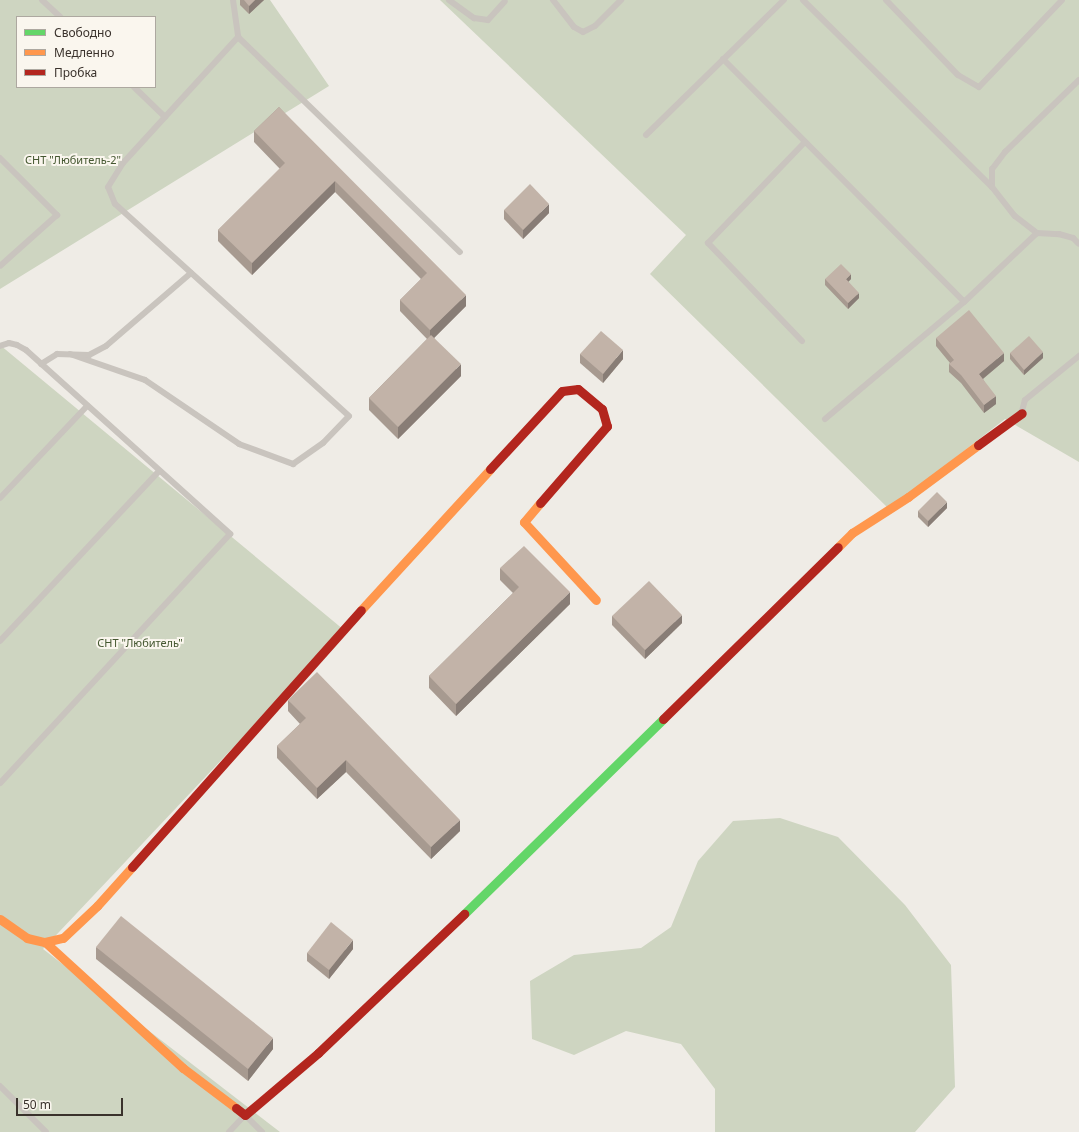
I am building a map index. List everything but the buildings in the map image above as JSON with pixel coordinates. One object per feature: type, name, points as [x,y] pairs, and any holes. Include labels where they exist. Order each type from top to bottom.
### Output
[{"type":"street","points":[[45,942],[63,938],[97,906],[407,558],[562,391],[578,389],[602,409],[607,426],[524,522],[596,600]]},
{"type":"street","points":[[0,919],[27,938],[45,942],[62,955],[133,1024],[183,1068],[245,1115],[318,1053],[458,920],[852,532],[908,497],[1022,412]]},
{"type":"lane","points":[[42,0],[59,16]]},
{"type":"lane","points":[[233,0],[238,37],[460,252]]},
{"type":"lane","points":[[450,0],[474,18],[488,20],[505,1]]},
{"type":"lane","points":[[553,0],[574,28],[583,32],[595,26],[621,0]]},
{"type":"lane","points":[[646,135],[784,0]]},
{"type":"lane","points":[[803,0],[992,187],[1015,216],[1037,233],[1059,234],[1073,238],[1079,244]]},
{"type":"lane","points":[[886,0],[958,74],[979,87],[1062,0]]},
{"type":"lane","points":[[70,354],[145,380],[239,444],[293,464],[323,443],[349,416],[115,204],[108,187],[123,163],[238,37]]},
{"type":"lane","points":[[723,59],[964,302]]},
{"type":"lane","points":[[992,187],[992,169],[1005,152],[1079,80]]},
{"type":"lane","points":[[135,88],[166,117]]},
{"type":"lane","points":[[802,341],[708,243],[805,142]]},
{"type":"lane","points":[[0,158],[57,214],[0,266]]},
{"type":"lane","points":[[825,419],[964,302],[1037,233]]},
{"type":"lane","points":[[41,364],[57,354],[90,355],[106,346],[191,273]]},
{"type":"lane","points":[[0,346],[4,343],[17,345],[41,364],[230,534],[0,783]]},
{"type":"lane","points":[[1022,412],[1025,400],[1079,356]]},
{"type":"lane","points":[[0,498],[87,406]]},
{"type":"lane","points":[[0,641],[159,471]]},
{"type":"lane","points":[[0,1086],[46,1132]]},
{"type":"lane","points":[[229,1132],[245,1115],[262,1132]]},
{"type":"green space","name":"СНТ \"Любитель-2\"","points":[[0,0],[270,0],[329,86],[0,289]]},
{"type":"green space","points":[[440,0],[1079,0],[1079,462],[1005,419],[889,509],[650,274],[686,235]]},
{"type":"green space","name":"СНТ \"Любитель\"","points":[[0,345],[344,630],[43,949],[280,1132],[0,1132]]},
{"type":"green space","points":[[780,818],[838,837],[905,905],[951,965],[955,1087],[915,1132],[715,1132],[715,1089],[681,1044],[626,1031],[574,1055],[532,1039],[530,981],[574,955],[641,948],[671,927],[698,861],[733,821]]},
{"type":"traffic: fast","points":[[464,914],[663,719]]},
{"type":"traffic: slow","points":[[838,547],[852,533],[908,497],[978,445]]},
{"type":"traffic: slow","points":[[361,610],[490,469]]},
{"type":"traffic: slow","points":[[540,503],[524,522],[596,600]]},
{"type":"traffic: slow","points":[[0,919],[27,938],[45,942],[63,938],[97,906],[132,867]]},
{"type":"traffic: slow","points":[[45,942],[183,1068],[236,1108]]},
{"type":"traffic: jam","points":[[490,469],[562,391],[578,389],[602,409],[607,426],[540,503]]},
{"type":"traffic: jam","points":[[978,445],[1022,413]]},
{"type":"traffic: jam","points":[[663,719],[838,547]]},
{"type":"traffic: jam","points":[[132,867],[361,610]]},
{"type":"traffic: jam","points":[[236,1108],[245,1115],[318,1053],[464,914]]}]
